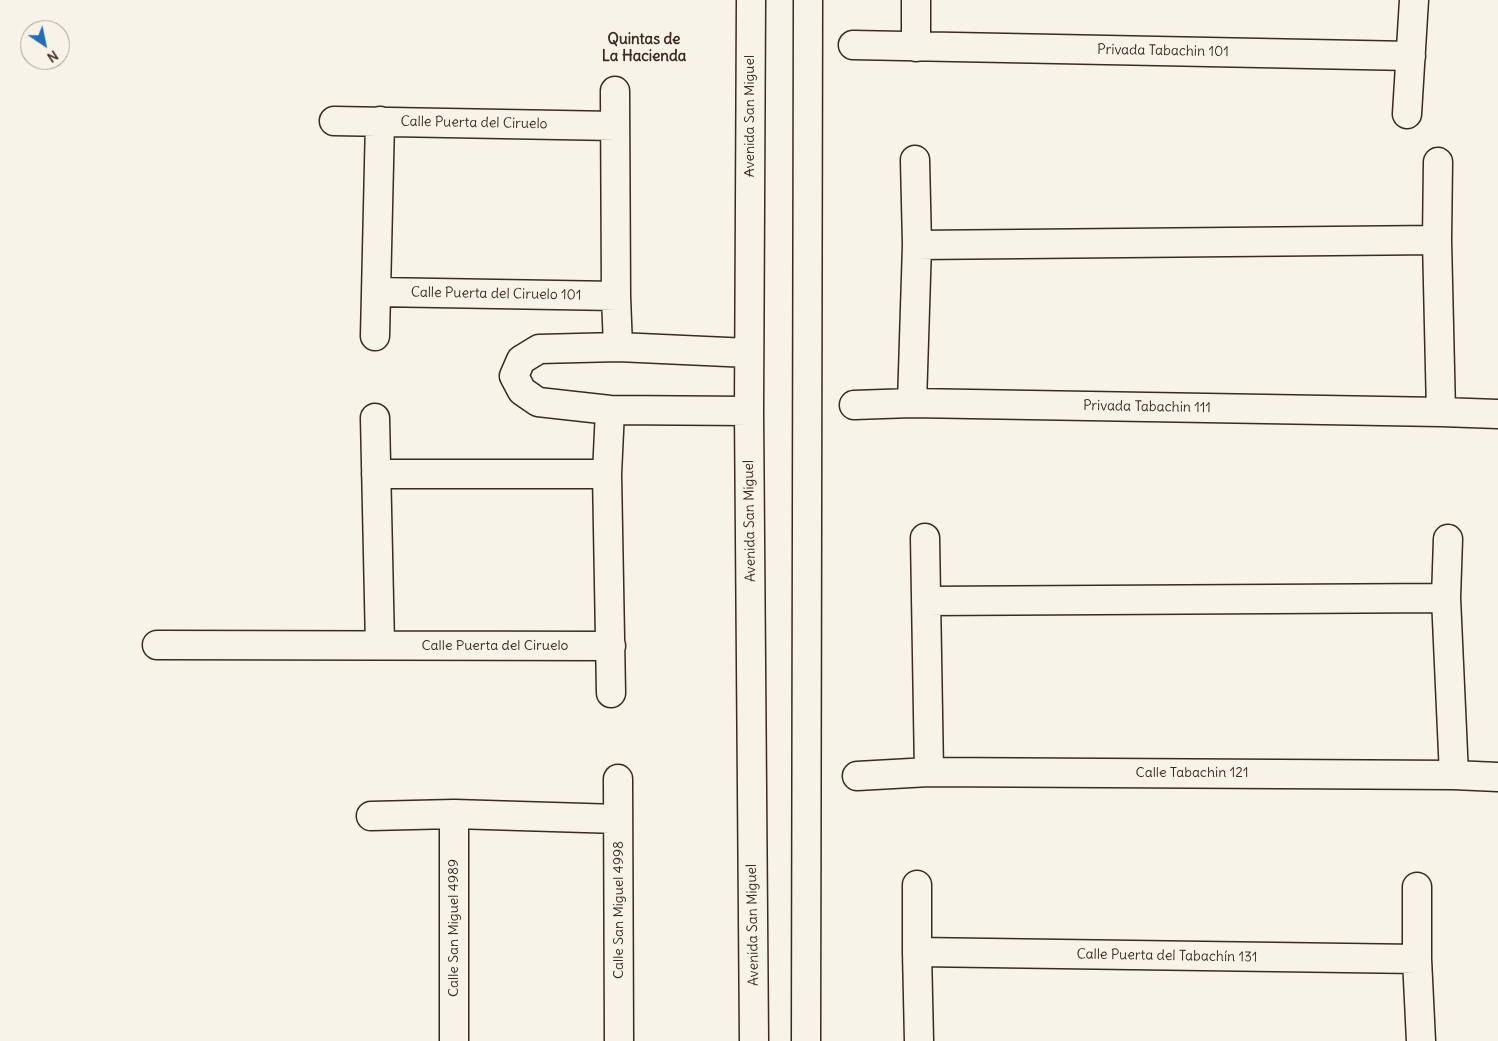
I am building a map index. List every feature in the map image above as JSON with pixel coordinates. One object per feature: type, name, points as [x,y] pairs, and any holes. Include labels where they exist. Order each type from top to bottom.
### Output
[{"type":"street","name":"Avenida San Miguel","points":[[751,0],[748,411],[754,1041]]},
{"type":"street","points":[[806,1041],[808,0]]},
{"type":"street","points":[[916,0],[916,47]]},
{"type":"street","points":[[1407,114],[1414,0]]},
{"type":"street","name":"Privada Tabachin 101","points":[[853,45],[1411,56]]},
{"type":"street","points":[[615,91],[618,347]]},
{"type":"street","name":"Calle Puerta del Ciruelo","points":[[334,121],[615,126]]},
{"type":"street","points":[[375,336],[380,122]]},
{"type":"street","points":[[912,403],[917,245],[915,160]]},
{"type":"street","points":[[1438,162],[1437,240],[1441,412]]},
{"type":"street","points":[[917,245],[1437,240]]},
{"type":"street","name":"Calle Puerta del Ciruelo 101","points":[[376,292],[616,296]]},
{"type":"street","points":[[748,353],[618,347],[539,349],[521,360],[514,376],[522,391],[538,402],[610,410],[748,411]]},
{"type":"street","name":"Privada Tabachin 111","points":[[854,406],[912,403],[1498,414]]},
{"type":"street","points":[[610,410],[607,474],[612,693]]},
{"type":"street","points":[[375,418],[380,645]]},
{"type":"street","points":[[376,474],[607,474]]},
{"type":"street","points":[[925,538],[930,772]]},
{"type":"street","points":[[1448,539],[1446,598],[1454,775]]},
{"type":"street","points":[[926,601],[1446,598]]},
{"type":"street","name":"Calle Puerta del Ciruelo","points":[[157,645],[611,646]]},
{"type":"street","name":"Calle Tabachin 121","points":[[857,776],[930,772],[1454,775],[1498,777]]},
{"type":"street","name":"Calle San Miguel 4998","points":[[618,779],[619,1041]]},
{"type":"street","points":[[371,816],[454,814],[618,819]]},
{"type":"street","name":"Calle San Miguel 4989","points":[[454,814],[454,1041]]},
{"type":"street","points":[[917,885],[919,1041]]},
{"type":"street","points":[[1417,887],[1421,1041]]},
{"type":"street","name":"Calle Puerta del Tabachín 131","points":[[917,952],[1418,959]]},
{"type":"district","name":"Quintas de La Hacienda","points":[[644,48]]}]
